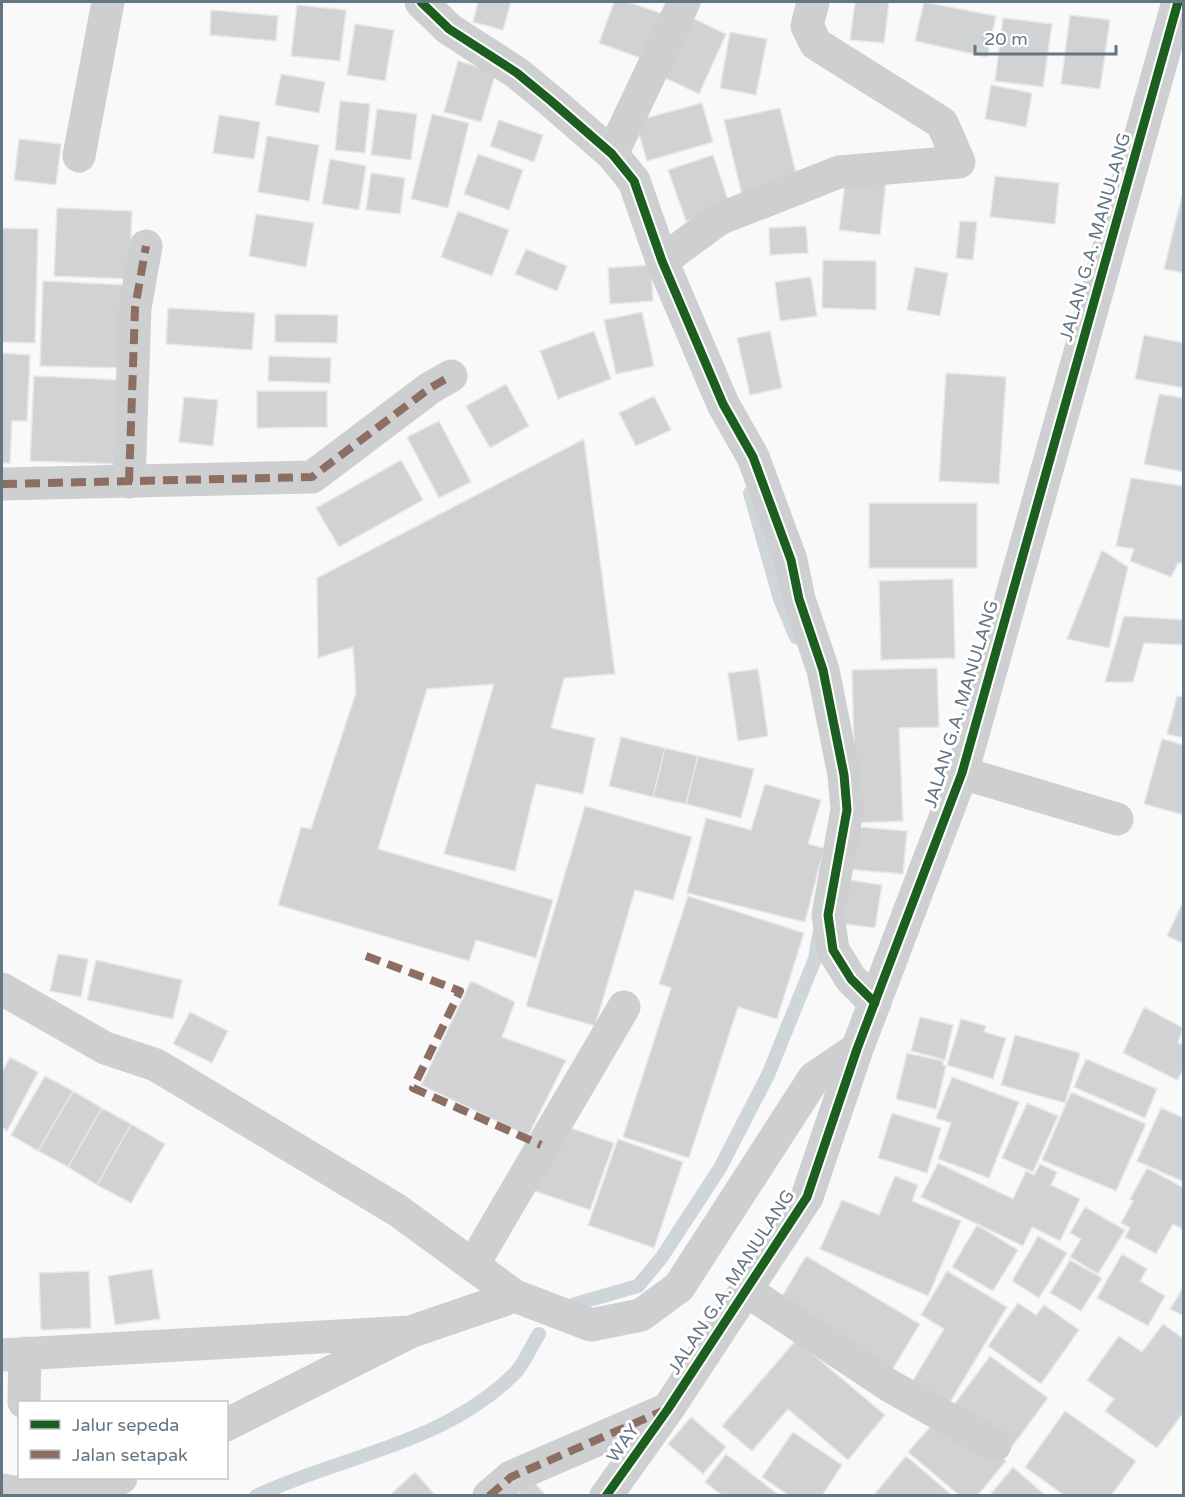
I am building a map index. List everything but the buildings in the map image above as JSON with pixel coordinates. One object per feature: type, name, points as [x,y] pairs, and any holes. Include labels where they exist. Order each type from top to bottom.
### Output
[{"type":"street","points":[[79,156],[108,2]]},
{"type":"street","points":[[421,2],[449,28],[517,73],[612,154],[634,182],[662,261],[723,404],[736,423],[753,457],[791,560],[800,599],[823,670],[844,775],[847,810],[828,915],[833,950],[851,979],[874,1003]]},
{"type":"street","points":[[612,154],[684,2]]},
{"type":"street","points":[[662,261],[719,219],[839,171],[959,162],[942,123],[816,44],[807,26],[813,2]]},
{"type":"street","name":"JALAN G.A. MANULANG","points":[[668,1409],[807,1197],[857,1049],[962,773],[1178,2]]},
{"type":"street","points":[[129,482],[135,308],[146,246]]},
{"type":"street","points":[[2,484],[312,477],[430,388],[451,376]]},
{"type":"street","points":[[962,773],[1117,819]]},
{"type":"street","points":[[2,989],[105,1048],[156,1065],[397,1210],[515,1296],[591,1324],[641,1315],[679,1287],[814,1078],[857,1049]]},
{"type":"street","points":[[473,1265],[624,1007]]},
{"type":"street","points":[[747,1291],[890,1386],[995,1445]]},
{"type":"street","points":[[228,1424],[410,1332],[515,1296]]},
{"type":"street","points":[[24,1401],[13,1354],[410,1332]]},
{"type":"street","points":[[489,1496],[511,1476],[668,1409]]},
{"type":"street","name":"WAY","points":[[606,1496],[668,1409]]},
{"type":"street","points":[[18,1489],[106,1485],[119,1479]]},
{"type":"waterway","points":[[750,493],[780,599],[796,637]]},
{"type":"waterway","points":[[575,1304],[638,1286],[662,1257],[720,1168],[768,1075],[815,959],[819,935]]},
{"type":"waterway","points":[[256,1496],[392,1446],[457,1416],[487,1397],[515,1373],[539,1334]]},
{"type":"marked path","points":[[129,482],[135,308],[146,246]]},
{"type":"marked path","points":[[2,484],[312,477],[430,388],[451,376]]},
{"type":"marked path","points":[[366,956],[460,991],[413,1088],[541,1145]]},
{"type":"marked path","points":[[489,1496],[511,1477],[665,1410]]},
{"type":"cycle path","points":[[421,2],[449,29],[517,73],[551,101],[612,154],[634,181],[662,261],[723,404],[753,457],[791,560],[799,599],[823,670],[844,775],[847,810],[828,915],[833,950],[851,979],[875,1003]]},
{"type":"cycle path","points":[[606,1496],[668,1409],[807,1197],[857,1049],[962,773],[1178,2]]}]
